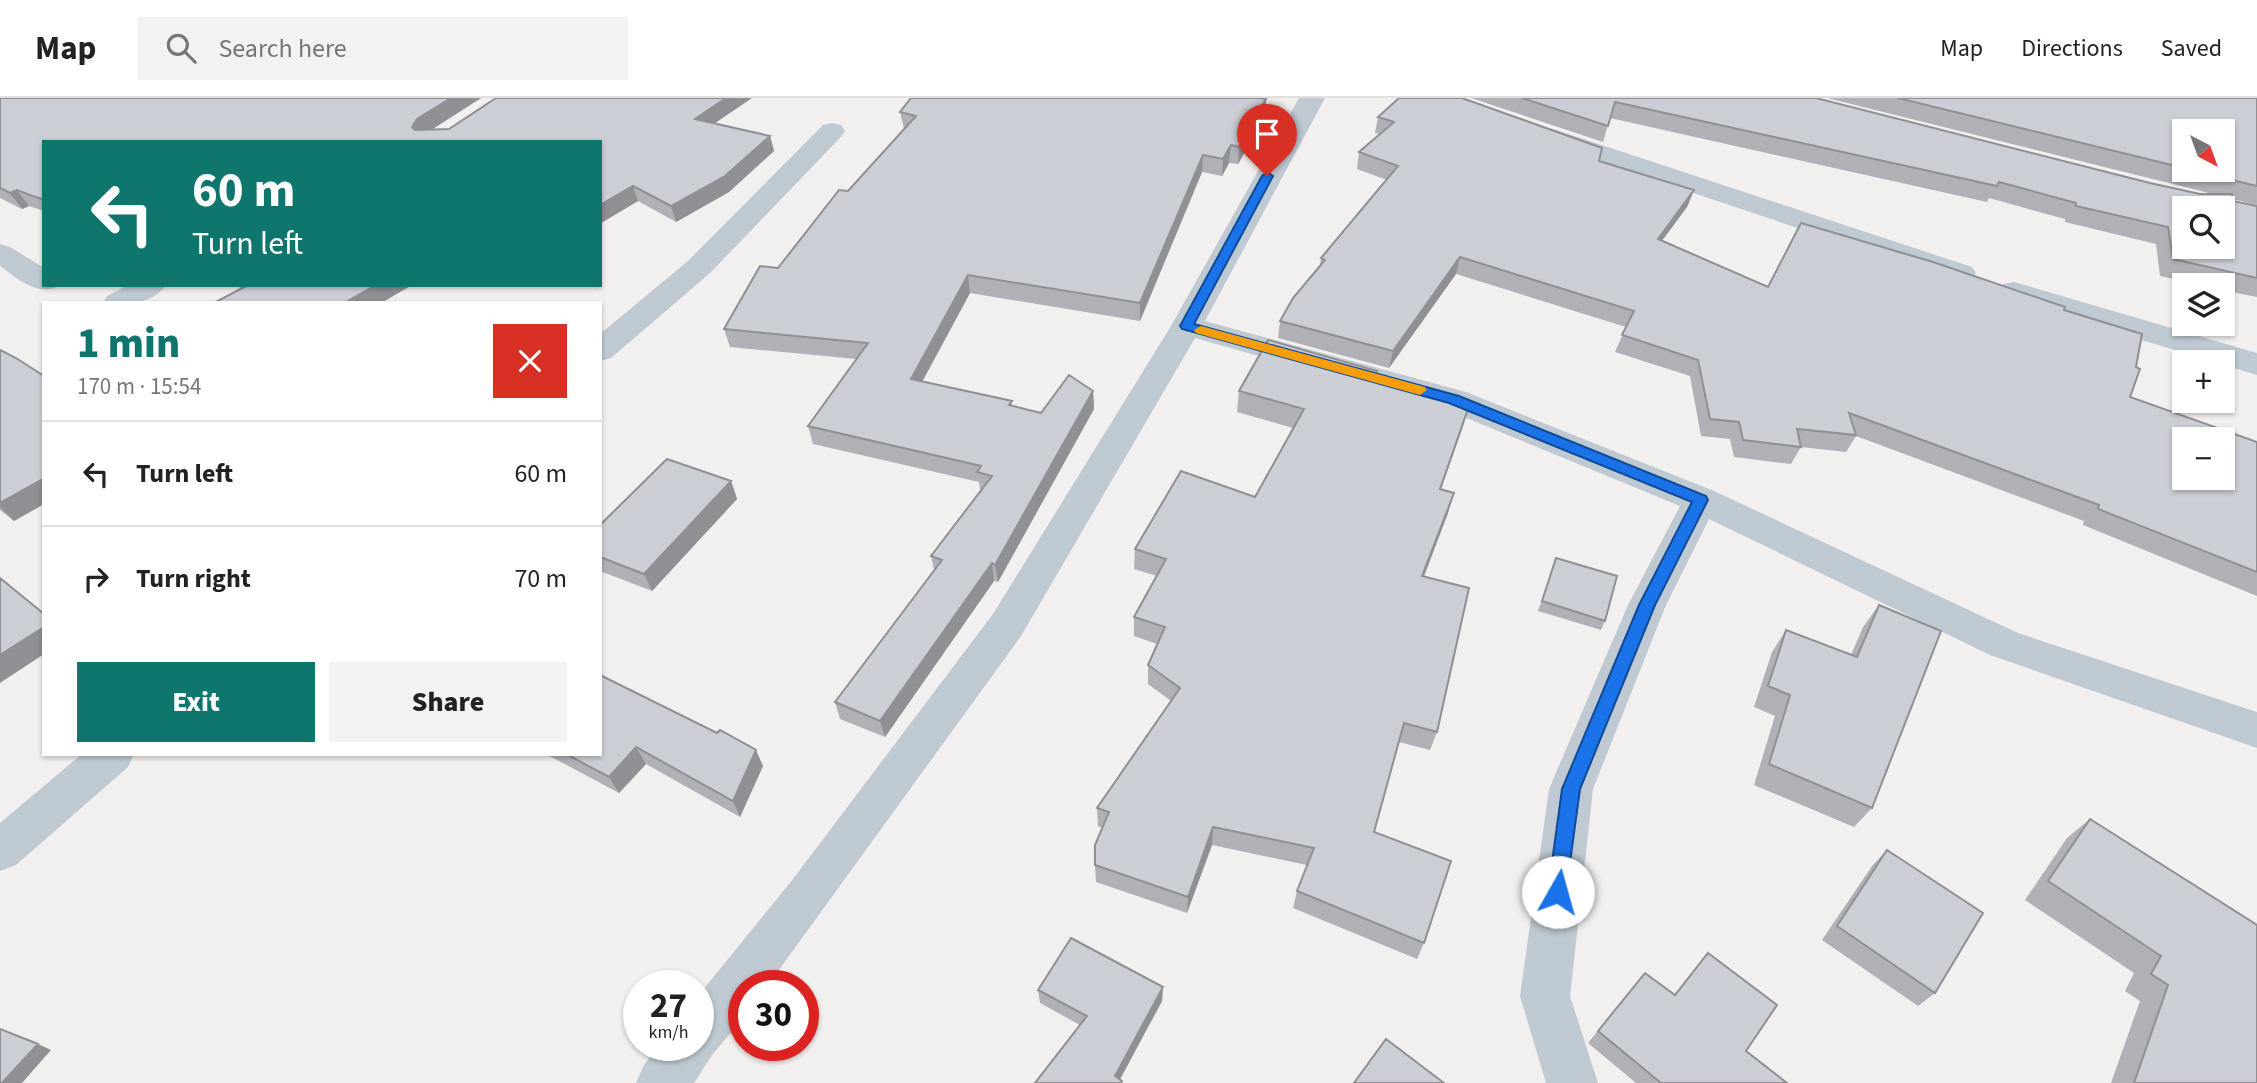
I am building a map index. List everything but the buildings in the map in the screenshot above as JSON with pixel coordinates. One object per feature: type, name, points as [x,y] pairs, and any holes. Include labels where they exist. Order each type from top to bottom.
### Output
[{"type":"street","points":[[714,1016],[809,894],[1007,625],[1187,326],[1312,98]]},
{"type":"street","points":[[1522,126],[2035,298],[2257,364]]},
{"type":"street","points":[[602,349],[699,267],[832,131]]},
{"type":"street","points":[[0,253],[42,281]]},
{"type":"street","points":[[49,287],[63,301]]},
{"type":"street","points":[[122,301],[147,287]]},
{"type":"street","points":[[1187,326],[1454,400],[1701,500],[2004,644],[2257,730]]},
{"type":"street","points":[[1572,1083],[1545,996],[1571,789],[1647,605],[1701,500]]},
{"type":"street","points":[[0,851],[111,756]]},
{"type":"street","points":[[662,1083],[679,1061]]},
{"type":"slow traffic","points":[[1201,330],[1420,390]]},
{"type":"route","points":[[1267,176],[1187,326],[1454,400],[1701,500],[1647,605],[1571,789],[1558,892]]}]
